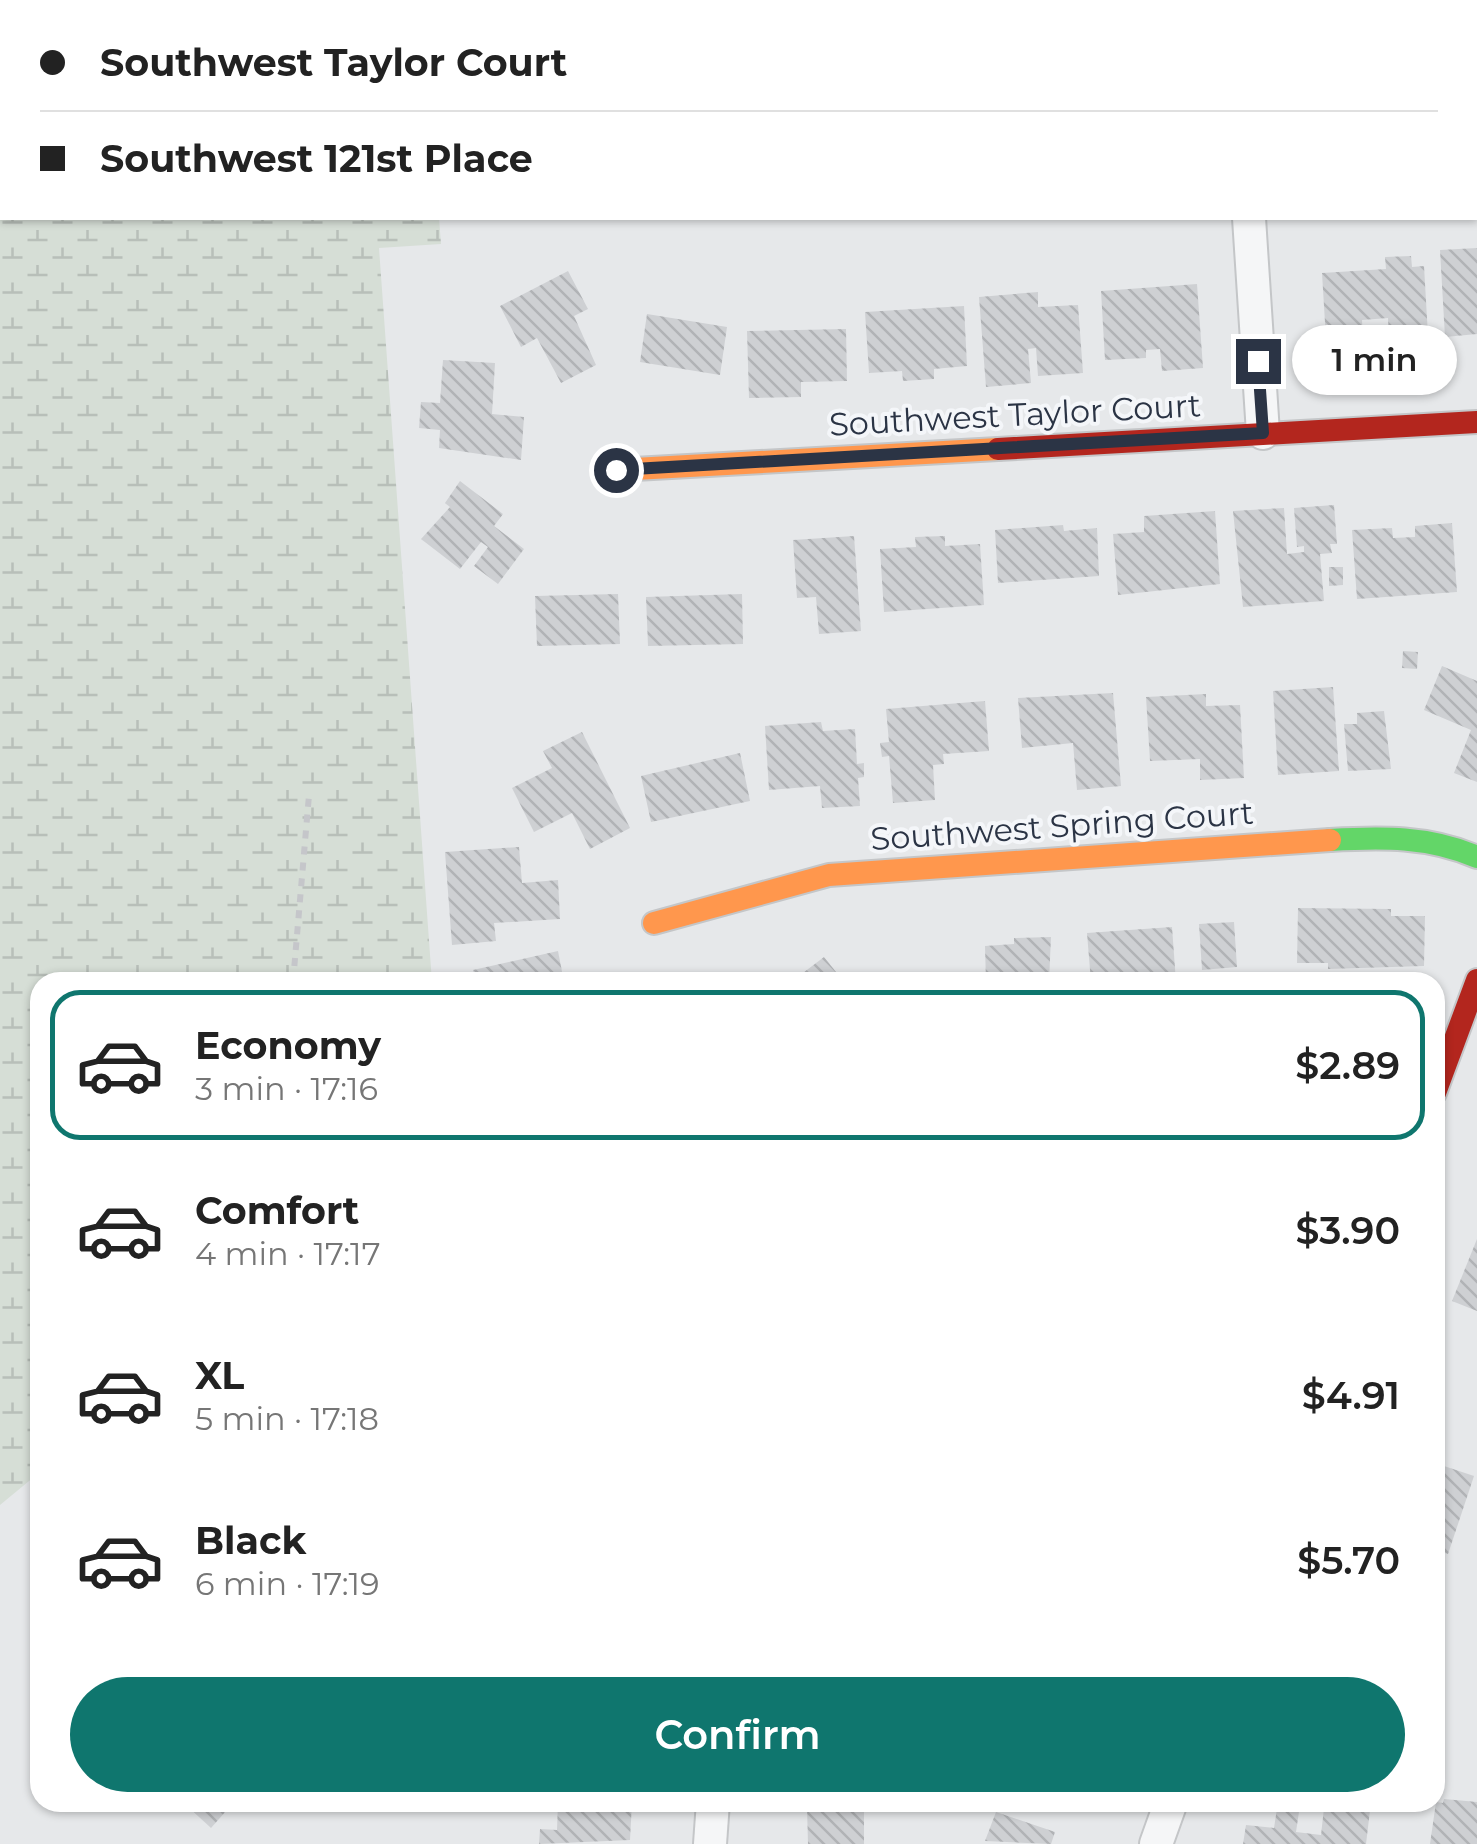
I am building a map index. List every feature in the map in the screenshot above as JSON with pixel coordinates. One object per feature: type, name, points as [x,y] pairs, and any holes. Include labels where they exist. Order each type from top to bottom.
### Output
[{"type":"street","points":[[1249,220],[1263,433]]},
{"type":"street","name":"Southwest Taylor Court","points":[[616,470],[1477,422]]},
{"type":"street","name":"Southwest Spring Court","points":[[654,923],[829,875],[1380,837],[1447,844],[1477,857]]},
{"type":"street","points":[[1445,1065],[1477,980]]},
{"type":"street","points":[[710,1844],[713,1812]]},
{"type":"street","points":[[1156,1844],[1167,1812]]},
{"type":"path","points":[[293,972],[308,795]]},
{"type":"green space","points":[[0,220],[439,220],[441,244],[379,248],[431,972],[30,972],[30,1480],[0,1505]]},
{"type":"building","points":[[1477,248],[1477,334],[1445,337],[1440,250]]},
{"type":"building","points":[[1411,256],[1412,267],[1424,266],[1429,353],[1390,355],[1388,318],[1362,320],[1363,337],[1326,339],[1322,273],[1386,269],[1385,257]]},
{"type":"building","points":[[568,271],[588,309],[574,316],[596,365],[561,383],[537,338],[521,347],[500,306]]},
{"type":"building","points":[[1197,284],[1203,368],[1162,371],[1160,349],[1146,350],[1146,358],[1105,360],[1101,291]]},
{"type":"building","points":[[1038,292],[1038,307],[1078,305],[1083,373],[1038,376],[1036,348],[1028,349],[1031,383],[986,387],[979,297]]},
{"type":"building","points":[[964,306],[967,366],[934,369],[934,379],[903,381],[902,371],[869,373],[865,312]]},
{"type":"building","points":[[647,314],[727,327],[720,375],[640,362]]},
{"type":"building","points":[[846,329],[847,381],[801,382],[801,397],[749,398],[747,331]]},
{"type":"building","points":[[443,360],[495,363],[492,414],[524,417],[521,460],[439,448],[440,430],[419,428],[421,402],[440,403]]},
{"type":"building","points":[[460,481],[503,514],[494,526],[524,549],[498,584],[474,566],[488,547],[481,542],[460,569],[421,539],[450,507],[445,503]]},
{"type":"building","points":[[1334,505],[1337,544],[1330,544],[1332,553],[1320,554],[1324,601],[1243,607],[1233,511],[1284,508],[1287,554],[1304,552],[1304,546],[1297,547],[1294,508]]},
{"type":"building","points":[[1215,511],[1220,584],[1118,595],[1113,534],[1144,532],[1144,516]]},
{"type":"building","points":[[1452,523],[1457,592],[1357,599],[1352,530],[1392,528],[1393,538],[1415,537],[1415,526]]},
{"type":"building","points":[[1063,525],[1064,531],[1097,528],[1099,576],[998,583],[995,530]]},
{"type":"building","points":[[854,536],[861,631],[819,634],[816,597],[797,598],[793,540]]},
{"type":"building","points":[[945,536],[945,546],[980,544],[984,605],[884,612],[880,549],[916,547],[915,537]]},
{"type":"building","points":[[1329,567],[1343,567],[1343,585],[1329,586]]},
{"type":"building","points":[[618,594],[620,644],[537,646],[535,596]]},
{"type":"building","points":[[742,594],[743,644],[648,646],[646,597]]},
{"type":"building","points":[[1403,651],[1418,652],[1417,669],[1402,668]]},
{"type":"building","points":[[1442,666],[1477,681],[1477,782],[1454,773],[1471,730],[1424,710]]},
{"type":"building","points":[[1333,687],[1339,771],[1278,775],[1273,691]]},
{"type":"building","points":[[1113,693],[1121,786],[1077,790],[1073,743],[1022,748],[1018,698]]},
{"type":"building","points":[[1206,694],[1206,706],[1240,705],[1244,778],[1200,780],[1200,759],[1150,761],[1146,697]]},
{"type":"building","points":[[985,701],[989,751],[943,754],[944,764],[933,765],[935,800],[893,803],[889,756],[882,757],[880,743],[889,742],[886,709]]},
{"type":"building","points":[[1384,711],[1391,769],[1348,771],[1344,724],[1357,724],[1357,713]]},
{"type":"building","points":[[821,722],[823,731],[855,729],[857,764],[864,763],[864,777],[858,778],[860,806],[822,808],[820,786],[769,790],[765,726]]},
{"type":"building","points":[[582,732],[630,828],[590,849],[572,813],[534,832],[512,788],[552,768],[543,751]]},
{"type":"building","points":[[740,753],[750,801],[651,822],[641,776]]},
{"type":"building","points":[[519,847],[522,883],[558,880],[560,919],[494,923],[496,941],[452,945],[445,852]]},
{"type":"building","points":[[1298,908],[1391,909],[1391,916],[1425,916],[1424,966],[1328,969],[1328,963],[1297,963]]},
{"type":"building","points":[[1234,922],[1237,967],[1202,970],[1199,924]]},
{"type":"building","points":[[1172,927],[1175,972],[1090,972],[1087,933]]},
{"type":"building","points":[[1051,937],[1049,972],[986,972],[985,946],[1014,944],[1014,938]]},
{"type":"building","points":[[558,951],[562,972],[474,972]]},
{"type":"building","points":[[824,957],[836,972],[804,972]]},
{"type":"building","points":[[1477,1239],[1477,1311],[1452,1301]]},
{"type":"building","points":[[1445,1466],[1474,1476],[1448,1554],[1445,1553]]},
{"type":"building","points":[[1445,1799],[1477,1802],[1477,1844],[1430,1844],[1435,1812],[1445,1812]]},
{"type":"building","points":[[194,1812],[225,1812],[211,1828]]},
{"type":"building","points":[[558,1812],[631,1812],[630,1840],[539,1844],[540,1829],[557,1830]]},
{"type":"building","points":[[807,1812],[864,1812],[864,1844],[808,1844]]},
{"type":"building","points":[[996,1812],[1055,1832],[1051,1844],[985,1841]]},
{"type":"building","points":[[1276,1812],[1299,1812],[1296,1832],[1321,1835],[1324,1812],[1370,1812],[1366,1844],[1243,1844],[1246,1825],[1274,1828]]},
{"type":"traffic: fast","points":[[1330,840],[1423,842],[1477,857]]},
{"type":"traffic: slow","points":[[616,470],[998,449]]},
{"type":"traffic: slow","points":[[654,923],[829,875],[1330,840]]},
{"type":"traffic: jam","points":[[998,449],[1477,422]]},
{"type":"traffic: jam","points":[[1445,1066],[1477,980]]},
{"type":"route","points":[[616,470],[1263,433],[1258,361]]}]
